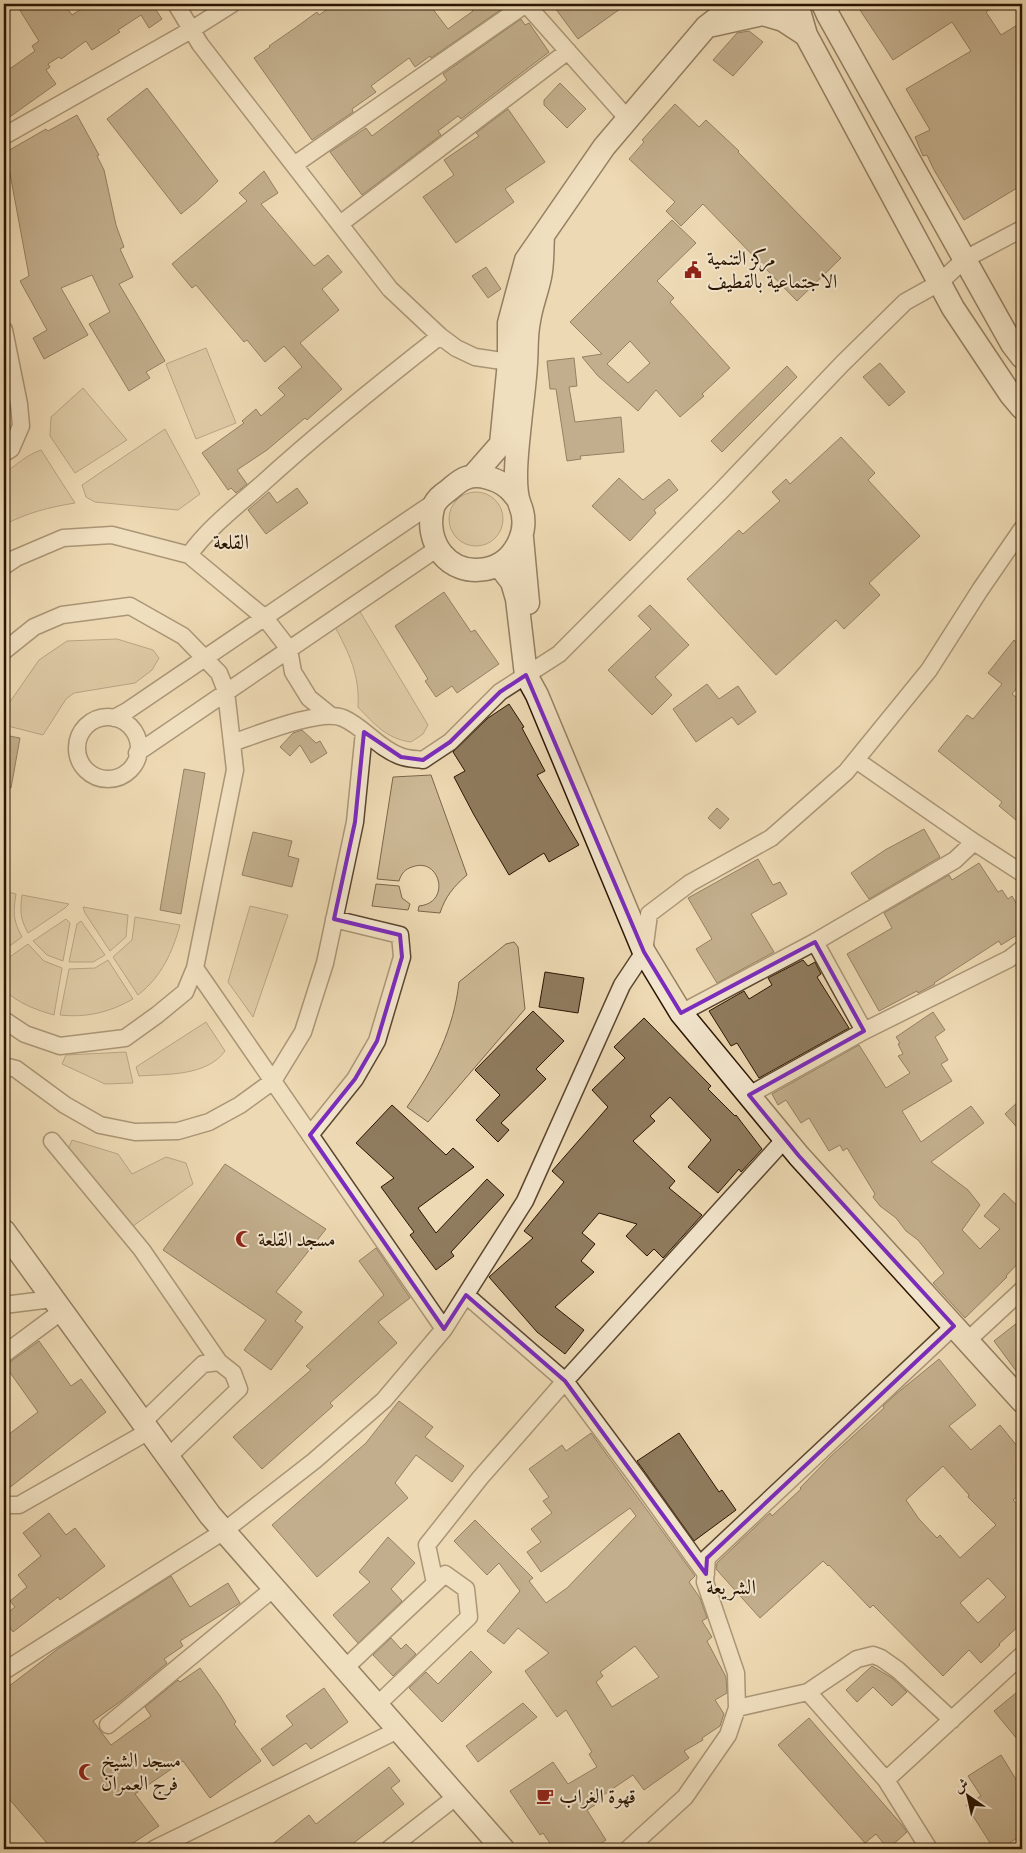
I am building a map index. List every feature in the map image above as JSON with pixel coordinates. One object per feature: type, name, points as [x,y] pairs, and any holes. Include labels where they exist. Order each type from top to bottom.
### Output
[{"type":"street","points":[[176,4],[200,44],[390,289],[440,336],[456,348],[475,357],[509,362]]},
{"type":"street","points":[[4,136],[191,30],[232,4]]},
{"type":"street","points":[[294,165],[526,4],[627,118]]},
{"type":"street","points":[[473,476],[501,444],[509,362],[509,323],[526,260],[604,147],[627,118],[706,27],[736,4]]},
{"type":"street","points":[[797,4],[806,35],[939,283],[953,308],[1011,395],[1022,408]]},
{"type":"street","points":[[823,4],[1012,344],[1022,357]]},
{"type":"street","points":[[706,27],[763,14],[783,20],[806,35]]},
{"type":"street","points":[[340,224],[568,52]]},
{"type":"street","points":[[232,743],[297,721],[330,715],[343,717],[381,746],[401,757],[423,760],[450,742],[500,692],[559,654],[905,302],[939,283],[965,259],[1022,228]]},
{"type":"street","points":[[518,500],[517,463],[528,322],[540,275],[543,235]]},
{"type":"street","points":[[4,330],[19,404],[21,426],[11,449],[4,453]]},
{"type":"street","points":[[189,555],[202,537],[277,470],[347,410],[440,336]]},
{"type":"street","points":[[114,718],[265,618],[436,501],[465,478],[473,476],[491,478],[508,488],[518,500],[523,511],[522,538],[533,671]]},
{"type":"street","points":[[436,501],[430,521],[432,539],[441,554],[454,564],[470,570],[486,569],[499,565],[516,550],[522,538]]},
{"type":"street","points":[[4,1671],[224,1531],[314,1461],[384,1400],[444,1329],[525,1201],[622,985],[644,952],[650,914],[690,883],[771,838],[846,772],[929,670],[1022,529]]},
{"type":"street","points":[[4,566],[16,558],[62,538],[72,537],[112,535],[189,555],[265,618],[289,649],[293,672],[309,698],[330,715]]},
{"type":"street","points":[[137,753],[438,548]]},
{"type":"street","points":[[499,565],[512,582],[517,599],[537,696],[644,952],[680,1013],[805,1164],[1022,1402]]},
{"type":"street","points":[[4,651],[34,627],[62,615],[130,606],[183,636],[219,673],[226,692],[235,770],[195,968],[184,992],[157,1015],[125,1038],[60,1046],[25,1034],[4,1020]]},
{"type":"street","points":[[114,718],[123,721],[135,732],[139,744],[134,766],[118,778],[98,778],[88,773],[82,767],[77,756],[77,743],[80,733],[98,719],[114,718]]},
{"type":"street","points":[[4,1066],[16,1069],[65,1105],[100,1125],[135,1132],[178,1131],[209,1122],[240,1105],[273,1080],[303,1032],[325,963],[355,822],[364,732]]},
{"type":"street","points":[[856,760],[1022,873]]},
{"type":"street","points":[[680,1013],[815,942],[955,860],[974,842]]},
{"type":"street","points":[[310,1135],[355,1080],[377,1041],[402,957],[400,935],[334,919]]},
{"type":"street","points":[[815,942],[864,1031]]},
{"type":"street","points":[[749,1095],[864,1031],[1009,959],[1022,949]]},
{"type":"street","points":[[195,968],[444,1329]]},
{"type":"street","points":[[435,1583],[427,1545],[480,1478],[565,1381],[785,1139]]},
{"type":"street","points":[[52,1141],[142,1250],[219,1362],[233,1373],[239,1389],[168,1457]]},
{"type":"street","points":[[4,1231],[210,1515],[503,1849]]},
{"type":"street","points":[[628,1849],[685,1797],[728,1734],[737,1708],[736,1673],[705,1582],[708,1558],[961,1334],[1022,1290]]},
{"type":"street","points":[[466,1295],[565,1381],[706,1574]]},
{"type":"street","points":[[4,1305],[57,1305]]},
{"type":"street","points":[[4,1354],[57,1305]]},
{"type":"street","points":[[4,1505],[19,1505],[146,1426],[203,1364],[219,1362]]},
{"type":"street","points":[[345,1668],[445,1574],[466,1589],[470,1616],[377,1705]]},
{"type":"street","points":[[108,1725],[274,1588]]},
{"type":"street","points":[[737,1708],[808,1692],[857,1659],[873,1655],[882,1658],[898,1670],[952,1720]]},
{"type":"street","points":[[886,1780],[1022,1655]]},
{"type":"street","points":[[808,1692],[886,1780],[929,1849]]},
{"type":"street","points":[[154,1849],[398,1730]]},
{"type":"street","points":[[389,1849],[456,1796]]},
{"type":"highlighted area","points":[[526,675],[644,952],[681,1013],[815,942],[864,1031],[749,1095],[799,1156],[954,1326],[707,1558],[706,1574],[565,1381],[466,1295],[444,1329],[310,1135],[355,1079],[377,1041],[402,957],[400,935],[334,919],[355,822],[364,732],[401,757],[423,760],[450,742],[500,692]]},
{"type":"shaded area","points":[[206,348],[236,423],[196,439],[166,364]]},
{"type":"shaded area","points":[[83,388],[127,440],[75,473],[50,436],[51,417]]},
{"type":"shaded area","points":[[165,429],[200,494],[178,510],[95,502],[86,497],[82,485]]},
{"type":"shaded area","points":[[41,450],[75,503],[38,511],[4,525],[4,473],[26,457]]},
{"type":"shaded area","points":[[471,492],[481,492],[491,496],[499,504],[503,519],[499,534],[491,542],[481,546],[471,546],[461,542],[453,534],[449,524],[449,514],[453,504],[461,496]]},
{"type":"shaded area","points":[[359,610],[428,725],[423,734],[411,742],[388,734],[375,725],[358,707],[355,674],[334,625]]},
{"type":"shaded area","points":[[117,639],[153,650],[159,658],[152,670],[135,683],[74,693],[66,699],[43,735],[4,725],[5,709],[39,660],[67,641]]},
{"type":"shaded area","points":[[431,775],[467,875],[450,892],[440,913],[418,911],[419,906],[429,903],[436,897],[439,889],[435,874],[430,868],[422,865],[410,868],[404,872],[399,881],[377,879],[393,777]]},
{"type":"shaded area","points":[[376,884],[399,886],[402,898],[410,904],[408,910],[372,906]]},
{"type":"shaded area","points":[[4,891],[16,894],[15,916],[22,937],[4,950]]},
{"type":"shaded area","points":[[22,895],[69,904],[28,933],[21,915]]},
{"type":"shaded area","points":[[250,906],[288,915],[253,1017],[228,982]]},
{"type":"shaded area","points":[[83,907],[128,915],[126,937],[110,951]]},
{"type":"shaded area","points":[[135,917],[180,925],[160,972],[138,995],[113,957],[132,940]]},
{"type":"shaded area","points":[[66,919],[70,923],[63,961],[47,955],[33,941]]},
{"type":"shaded area","points":[[81,921],[105,955],[93,962],[69,962],[77,924]]},
{"type":"shaded area","points":[[514,942],[518,947],[525,1009],[428,1122],[407,1107],[426,1078],[441,1048],[453,1016],[459,982],[506,944]]},
{"type":"shaded area","points":[[28,944],[44,961],[62,968],[54,1015],[28,1006],[4,990],[4,961]]},
{"type":"shaded area","points":[[108,960],[133,999],[116,1007],[89,1015],[60,1015],[69,969],[95,968]]},
{"type":"shaded area","points":[[206,1022],[225,1051],[217,1059],[208,1065],[186,1072],[139,1076],[136,1067]]},
{"type":"shaded area","points":[[126,1052],[133,1083],[105,1084],[62,1064],[66,1055]]},
{"type":"shaded area","points":[[72,1140],[118,1154],[132,1174],[166,1157],[186,1163],[193,1184],[130,1228],[66,1154]]},
{"type":"building","points":[[16,4],[64,4],[72,15],[89,4],[158,4],[154,7],[162,19],[149,28],[141,15],[118,30],[120,32],[92,50],[86,41],[61,59],[59,57],[48,64],[50,67],[46,70],[56,84],[4,121],[4,73],[35,51],[32,46],[39,41]]},
{"type":"building","points":[[335,4],[429,4],[448,29],[473,11],[468,4],[509,4],[415,67],[409,58],[371,86],[376,92],[352,109],[353,112],[312,140],[254,58],[317,12],[319,15]]},
{"type":"building","points":[[552,4],[627,4],[578,39]]},
{"type":"building","points":[[856,4],[999,4],[986,12],[1001,35],[1022,22],[1022,185],[964,220],[927,155],[923,156],[915,137],[930,130],[906,89],[971,51],[952,22],[893,60]]},
{"type":"building","points":[[521,19],[525,25],[529,23],[549,52],[461,119],[458,116],[438,131],[441,135],[362,195],[330,152],[366,128],[372,136],[447,80],[443,74]]},
{"type":"building","points":[[749,31],[763,42],[733,76],[713,60],[737,33]]},
{"type":"building","points":[[560,83],[586,109],[567,128],[544,105],[544,100]]},
{"type":"building","points":[[147,88],[218,181],[181,214],[107,119]]},
{"type":"building","points":[[675,104],[699,127],[706,120],[739,151],[841,258],[797,301],[703,204],[681,226],[666,211],[675,202],[629,159],[644,142],[642,140]]},
{"type":"building","points":[[508,109],[545,162],[505,189],[514,202],[456,243],[423,197],[454,175],[444,160],[479,136],[476,133]]},
{"type":"building","points":[[77,115],[99,155],[97,156],[104,170],[116,225],[124,247],[120,249],[133,277],[119,284],[165,361],[146,372],[150,378],[129,391],[89,324],[110,312],[92,275],[61,288],[88,335],[44,359],[33,338],[47,330],[20,281],[29,276],[6,152],[46,129],[48,131]]},
{"type":"building","points":[[264,171],[278,193],[261,204],[314,266],[328,255],[342,272],[322,289],[339,310],[300,343],[342,389],[307,420],[305,418],[267,450],[237,470],[247,484],[236,493],[231,488],[228,490],[202,453],[244,423],[242,421],[256,409],[261,416],[285,395],[278,388],[302,367],[284,346],[265,362],[247,340],[244,342],[196,285],[192,288],[172,264],[247,201],[239,193]]},
{"type":"building","points":[[672,220],[696,243],[657,281],[674,298],[670,302],[730,368],[702,394],[704,396],[680,417],[656,390],[638,411],[598,376],[582,357],[602,354],[570,322]],"holes":[[[630,341],[650,363],[628,383],[607,364]]]},
{"type":"building","points":[[486,267],[501,289],[488,298],[472,276]]},
{"type":"building","points":[[574,358],[577,386],[569,387],[575,422],[621,417],[624,452],[580,456],[581,459],[567,461],[556,389],[550,389],[547,361]]},
{"type":"building","points":[[880,363],[905,392],[889,406],[863,377]]},
{"type":"building","points":[[787,366],[797,377],[722,452],[711,441]]},
{"type":"building","points":[[841,437],[875,473],[868,480],[920,536],[869,583],[880,595],[844,629],[836,620],[776,675],[687,579],[739,530],[743,534],[780,501],[772,492],[786,479],[790,484]]},
{"type":"building","points":[[619,478],[643,500],[669,479],[678,490],[654,510],[656,513],[630,541],[592,506]]},
{"type":"building","points":[[297,488],[308,503],[266,534],[248,510],[269,492],[277,503]]},
{"type":"building","points":[[444,592],[471,632],[475,630],[499,664],[457,693],[452,686],[436,697],[425,681],[428,679],[395,626]]},
{"type":"building","points":[[650,605],[689,645],[655,677],[672,695],[652,715],[608,670],[651,629],[638,616]]},
{"type":"building","points":[[1014,640],[1022,647],[1022,681],[1012,694],[1020,700],[1016,705],[1022,710],[1022,825],[999,806],[1002,802],[938,751],[967,715],[973,719],[1002,684],[988,673]]},
{"type":"building","points":[[707,684],[719,699],[738,686],[756,712],[738,725],[732,717],[696,742],[673,709]]},
{"type":"building","points":[[509,704],[524,727],[522,728],[545,771],[537,775],[579,845],[549,862],[544,853],[509,875],[454,777],[465,771],[453,752],[488,718]]},
{"type":"building","points":[[302,730],[316,743],[320,741],[327,753],[311,763],[300,745],[290,756],[280,747],[293,733]]},
{"type":"building","points":[[4,735],[20,738],[11,788],[4,788]]},
{"type":"building","points":[[184,769],[205,773],[181,914],[160,910]]},
{"type":"building","points":[[717,808],[729,819],[720,829],[708,818]]},
{"type":"building","points":[[924,829],[940,857],[869,899],[851,873],[885,850]]},
{"type":"building","points":[[253,832],[292,841],[288,856],[299,859],[292,887],[242,875]]},
{"type":"building","points":[[758,859],[773,885],[780,882],[787,894],[751,914],[774,952],[717,983],[696,949],[712,939],[688,898]]},
{"type":"building","points":[[979,863],[998,892],[1002,890],[1008,899],[1012,896],[1022,913],[1022,932],[1001,945],[999,941],[935,984],[918,993],[917,991],[879,1011],[847,954],[892,928],[884,913],[949,875],[952,880]]},
{"type":"building","points":[[803,960],[808,966],[815,962],[821,974],[817,977],[849,1028],[759,1078],[737,1043],[731,1046],[709,1011],[744,991],[749,999],[772,985],[768,978]]},
{"type":"building","points":[[545,972],[584,978],[578,1013],[539,1007]]},
{"type":"building","points":[[533,1011],[564,1041],[536,1069],[546,1079],[501,1123],[509,1130],[498,1142],[476,1120],[500,1095],[475,1070]]},
{"type":"building","points":[[933,1012],[945,1030],[935,1037],[948,1060],[941,1064],[952,1081],[902,1111],[921,1142],[971,1106],[984,1123],[931,1162],[968,1190],[980,1205],[962,1230],[980,1249],[1000,1229],[984,1216],[1004,1193],[1022,1210],[1022,1259],[1007,1277],[965,1318],[933,1283],[944,1273],[918,1240],[906,1231],[896,1218],[880,1206],[873,1197],[875,1194],[847,1148],[843,1151],[840,1145],[829,1151],[809,1118],[801,1123],[786,1100],[778,1105],[772,1094],[859,1045],[886,1088],[910,1073],[898,1056],[903,1054],[896,1037]]},
{"type":"building","points":[[644,1018],[711,1086],[708,1089],[736,1115],[762,1149],[741,1172],[739,1169],[718,1193],[688,1167],[711,1140],[670,1097],[650,1116],[655,1121],[633,1141],[675,1181],[669,1188],[702,1215],[663,1258],[654,1249],[647,1256],[626,1236],[637,1224],[599,1213],[582,1233],[595,1244],[581,1261],[594,1272],[555,1307],[584,1330],[565,1354],[537,1332],[489,1277],[533,1238],[524,1231],[564,1182],[552,1171],[608,1107],[592,1090],[625,1058],[614,1047]]},
{"type":"building","points":[[1022,1098],[1022,1133],[1005,1114]]},
{"type":"building","points":[[392,1105],[446,1155],[453,1148],[474,1167],[418,1208],[436,1233],[487,1179],[504,1195],[451,1252],[454,1256],[436,1270],[410,1235],[414,1232],[381,1187],[394,1178],[356,1143]]},
{"type":"building","name":"مسجد القلعة","points":[[225,1164],[326,1229],[276,1292],[302,1312],[295,1321],[303,1327],[271,1370],[244,1350],[266,1320],[163,1250]]},
{"type":"building","points":[[376,1248],[410,1298],[378,1322],[397,1343],[330,1403],[333,1406],[262,1469],[233,1437],[311,1370],[306,1366],[384,1295],[359,1261]]},
{"type":"building","points":[[1022,1319],[1022,1379],[994,1341]]},
{"type":"building","points":[[39,1341],[71,1386],[81,1379],[106,1412],[4,1492],[4,1438],[38,1412],[4,1364],[10,1362]]},
{"type":"building","points":[[939,1359],[976,1405],[949,1426],[971,1450],[1000,1425],[1022,1452],[1022,1493],[1013,1500],[1022,1509],[1022,1623],[981,1663],[969,1650],[943,1676],[873,1605],[870,1608],[823,1561],[760,1618],[716,1569],[717,1563],[770,1513],[772,1516],[801,1489],[830,1457],[884,1408],[883,1406]],"holes":[[[943,1466],[969,1495],[968,1497],[996,1525],[960,1558],[940,1535],[937,1538],[919,1519],[906,1500]],[[988,1578],[1006,1597],[978,1623],[960,1603]]]},
{"type":"building","points":[[399,1401],[433,1427],[425,1437],[464,1466],[452,1482],[416,1455],[395,1483],[408,1498],[317,1577],[272,1525],[366,1443]]},
{"type":"building","points":[[591,1433],[695,1576],[689,1582],[700,1598],[707,1618],[702,1621],[712,1637],[707,1641],[726,1677],[727,1693],[715,1700],[724,1714],[720,1726],[702,1738],[703,1740],[684,1751],[689,1758],[644,1790],[633,1775],[599,1798],[601,1801],[587,1810],[606,1840],[593,1849],[554,1849],[543,1833],[540,1835],[510,1791],[553,1762],[568,1784],[597,1767],[589,1754],[592,1752],[566,1710],[557,1717],[525,1671],[549,1653],[518,1628],[504,1644],[487,1631],[520,1591],[499,1563],[487,1575],[454,1541],[475,1520],[533,1578],[529,1581],[546,1603],[567,1588],[636,1516],[630,1508],[541,1572],[527,1552],[541,1542],[531,1529],[552,1513],[543,1501],[549,1497],[529,1469],[562,1445],[566,1451]],"holes":[[[635,1646],[659,1677],[612,1707],[596,1682],[603,1676],[600,1672]]]},
{"type":"building","points":[[679,1433],[719,1492],[722,1490],[736,1510],[694,1541],[637,1461]]},
{"type":"building","points":[[49,1513],[66,1535],[75,1528],[105,1566],[60,1600],[58,1597],[13,1632],[4,1620],[4,1616],[15,1607],[10,1601],[27,1587],[18,1575],[41,1556],[23,1533]]},
{"type":"building","points":[[388,1537],[415,1563],[391,1589],[402,1601],[358,1643],[333,1615],[370,1582],[359,1572]]},
{"type":"building","points":[[171,1576],[190,1607],[228,1583],[240,1603],[180,1641],[183,1646],[164,1659],[167,1663],[121,1701],[93,1721],[111,1745],[151,1716],[145,1707],[178,1680],[180,1682],[200,1668],[236,1722],[234,1724],[261,1761],[210,1798],[183,1761],[135,1794],[159,1826],[124,1849],[52,1849],[4,1793],[4,1690],[59,1648]]},
{"type":"building","points":[[391,1638],[401,1649],[406,1644],[416,1654],[393,1676],[373,1655]]},
{"type":"building","points":[[471,1651],[492,1672],[442,1722],[409,1688],[426,1672],[438,1684]]},
{"type":"building","points":[[872,1666],[892,1678],[907,1692],[892,1706],[873,1687],[857,1702],[846,1690]]},
{"type":"building","points":[[324,1688],[348,1722],[311,1749],[306,1743],[273,1766],[261,1749],[293,1725],[286,1716]]},
{"type":"building","points":[[1022,1688],[1022,1745],[994,1711]]},
{"type":"building","points":[[523,1703],[537,1717],[478,1762],[466,1746]]},
{"type":"building","points":[[809,1718],[907,1832],[888,1849],[876,1834],[865,1843],[778,1745]]},
{"type":"building","points":[[1001,1755],[1022,1789],[1022,1835],[1000,1849],[994,1849],[966,1805],[981,1796],[968,1776]]},
{"type":"building","points":[[389,1767],[400,1781],[391,1788],[404,1804],[346,1849],[266,1849],[309,1815],[316,1824]]},
{"type":"place","name":"مركز التنمية الاجتماعية بالقطيف","points":[[693,270]]},
{"type":"place","name":"مسجد القلعة","points":[[244,1239]]},
{"type":"place","name":"مسجد الشيخ فرج العمران","points":[[87,1772]]},
{"type":"place","name":"قهوة الغراب","points":[[545,1796]]},
{"type":"district","name":"القلعة","points":[[231,542]]},
{"type":"district","name":"الشريعة","points":[[731,1587]]}]
